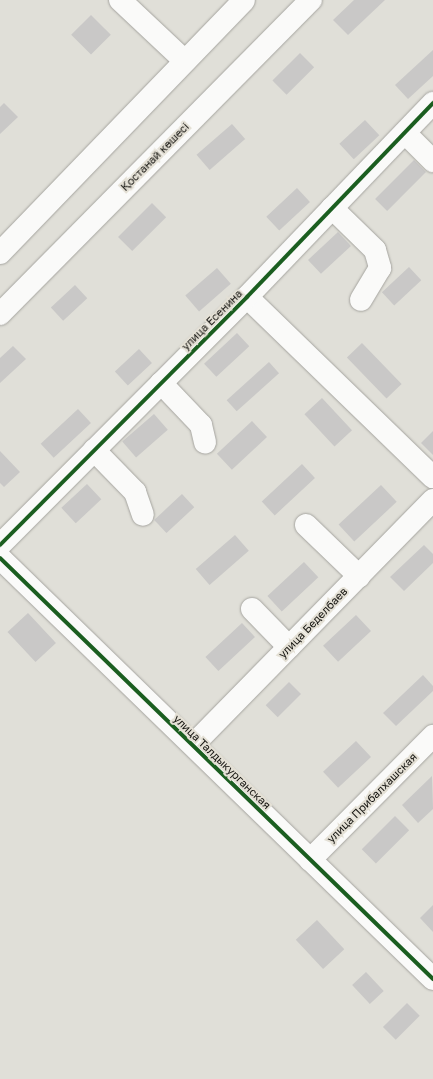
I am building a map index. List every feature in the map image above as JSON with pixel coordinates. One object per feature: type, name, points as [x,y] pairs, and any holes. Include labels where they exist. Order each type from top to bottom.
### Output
[{"type":"street","points":[[120,0],[185,61]]},
{"type":"street","points":[[4,240],[185,61],[244,0]]},
{"type":"street","name":"Қостанай көшесі","points":[[0,314],[311,0]]},
{"type":"street","name":"улица Есенина","points":[[0,544],[247,297],[433,103]]},
{"type":"street","points":[[405,133],[433,160]]},
{"type":"street","points":[[332,208],[375,250],[380,268],[361,300]]},
{"type":"street","points":[[247,297],[433,477]]},
{"type":"street","points":[[161,383],[201,424],[205,443]]},
{"type":"street","points":[[94,450],[135,492],[143,515]]},
{"type":"street","name":"улица Беделбаев","points":[[192,745],[433,500]]},
{"type":"street","points":[[306,525],[359,576]]},
{"type":"street","name":"улица Талдыкурганская","points":[[0,558],[310,860],[430,971]]},
{"type":"street","points":[[252,609],[289,646]]},
{"type":"street","name":"улица Прибалхашская","points":[[310,860],[433,736]]},
{"type":"building","points":[[354,0],[385,0],[348,35],[333,20]]},
{"type":"building","points":[[91,15],[111,35],[91,55],[71,35]]},
{"type":"building","points":[[433,50],[433,76],[408,99],[395,85]]},
{"type":"building","points":[[300,53],[314,67],[287,95],[272,81]]},
{"type":"building","points":[[4,103],[18,117],[0,134],[0,107]]},
{"type":"building","points":[[365,120],[379,135],[354,159],[339,144]]},
{"type":"building","points":[[232,124],[245,139],[210,170],[197,155]]},
{"type":"building","points":[[414,160],[426,172],[387,211],[375,199]]},
{"type":"building","points":[[297,188],[310,202],[279,231],[266,217]]},
{"type":"building","points":[[152,203],[166,217],[132,251],[118,237]]},
{"type":"building","points":[[338,232],[351,246],[321,274],[308,260]]},
{"type":"building","points":[[409,267],[421,280],[394,305],[382,292]]},
{"type":"building","points":[[217,268],[231,284],[199,311],[185,296]]},
{"type":"building","points":[[75,285],[87,298],[63,321],[51,308]]},
{"type":"building","points":[[237,333],[249,346],[216,377],[204,364]]},
{"type":"building","points":[[362,343],[402,384],[386,399],[347,358]]},
{"type":"building","points":[[13,346],[26,359],[0,383],[0,358]]},
{"type":"building","points":[[139,349],[152,363],[128,385],[115,372]]},
{"type":"building","points":[[269,362],[279,373],[237,411],[227,400]]},
{"type":"building","points":[[322,398],[352,430],[334,447],[304,414]]},
{"type":"building","points":[[78,409],[91,423],[54,458],[41,444]]},
{"type":"building","points":[[154,414],[168,430],[136,457],[122,442]]},
{"type":"building","points":[[252,421],[267,437],[232,470],[217,454]]},
{"type":"building","points":[[433,431],[433,455],[421,443]]},
{"type":"building","points":[[0,451],[20,472],[4,487],[0,483]]},
{"type":"building","points":[[302,464],[315,478],[275,515],[262,502]]},
{"type":"building","points":[[87,484],[101,499],[76,523],[61,508]]},
{"type":"building","points":[[381,485],[397,502],[354,541],[339,525]]},
{"type":"building","points":[[182,494],[194,507],[166,533],[154,520]]},
{"type":"building","points":[[235,535],[249,551],[210,585],[196,569]]},
{"type":"building","points":[[424,545],[433,554],[433,563],[404,591],[390,577]]},
{"type":"building","points":[[304,562],[318,577],[282,611],[267,596]]},
{"type":"building","points":[[28,613],[56,643],[35,662],[8,632]]},
{"type":"building","points":[[356,615],[371,631],[338,662],[323,646]]},
{"type":"building","points":[[242,623],[255,637],[218,671],[205,657]]},
{"type":"building","points":[[423,675],[433,686],[433,691],[396,726],[383,713]]},
{"type":"building","points":[[289,682],[301,694],[278,717],[266,705]]},
{"type":"building","points":[[356,741],[371,757],[338,788],[323,772]]},
{"type":"building","points":[[432,776],[433,809],[418,823],[402,805]]},
{"type":"building","points":[[395,816],[409,830],[376,863],[362,849]]},
{"type":"building","points":[[433,905],[433,932],[420,918]]},
{"type":"building","points":[[317,920],[344,949],[323,969],[296,940]]},
{"type":"building","points":[[366,972],[384,991],[370,1004],[352,985]]},
{"type":"building","points":[[407,1003],[420,1016],[396,1040],[383,1027]]},
{"type":"cycle path","points":[[0,545],[247,297],[433,103]]},
{"type":"cycle path","points":[[0,558],[433,979]]}]
